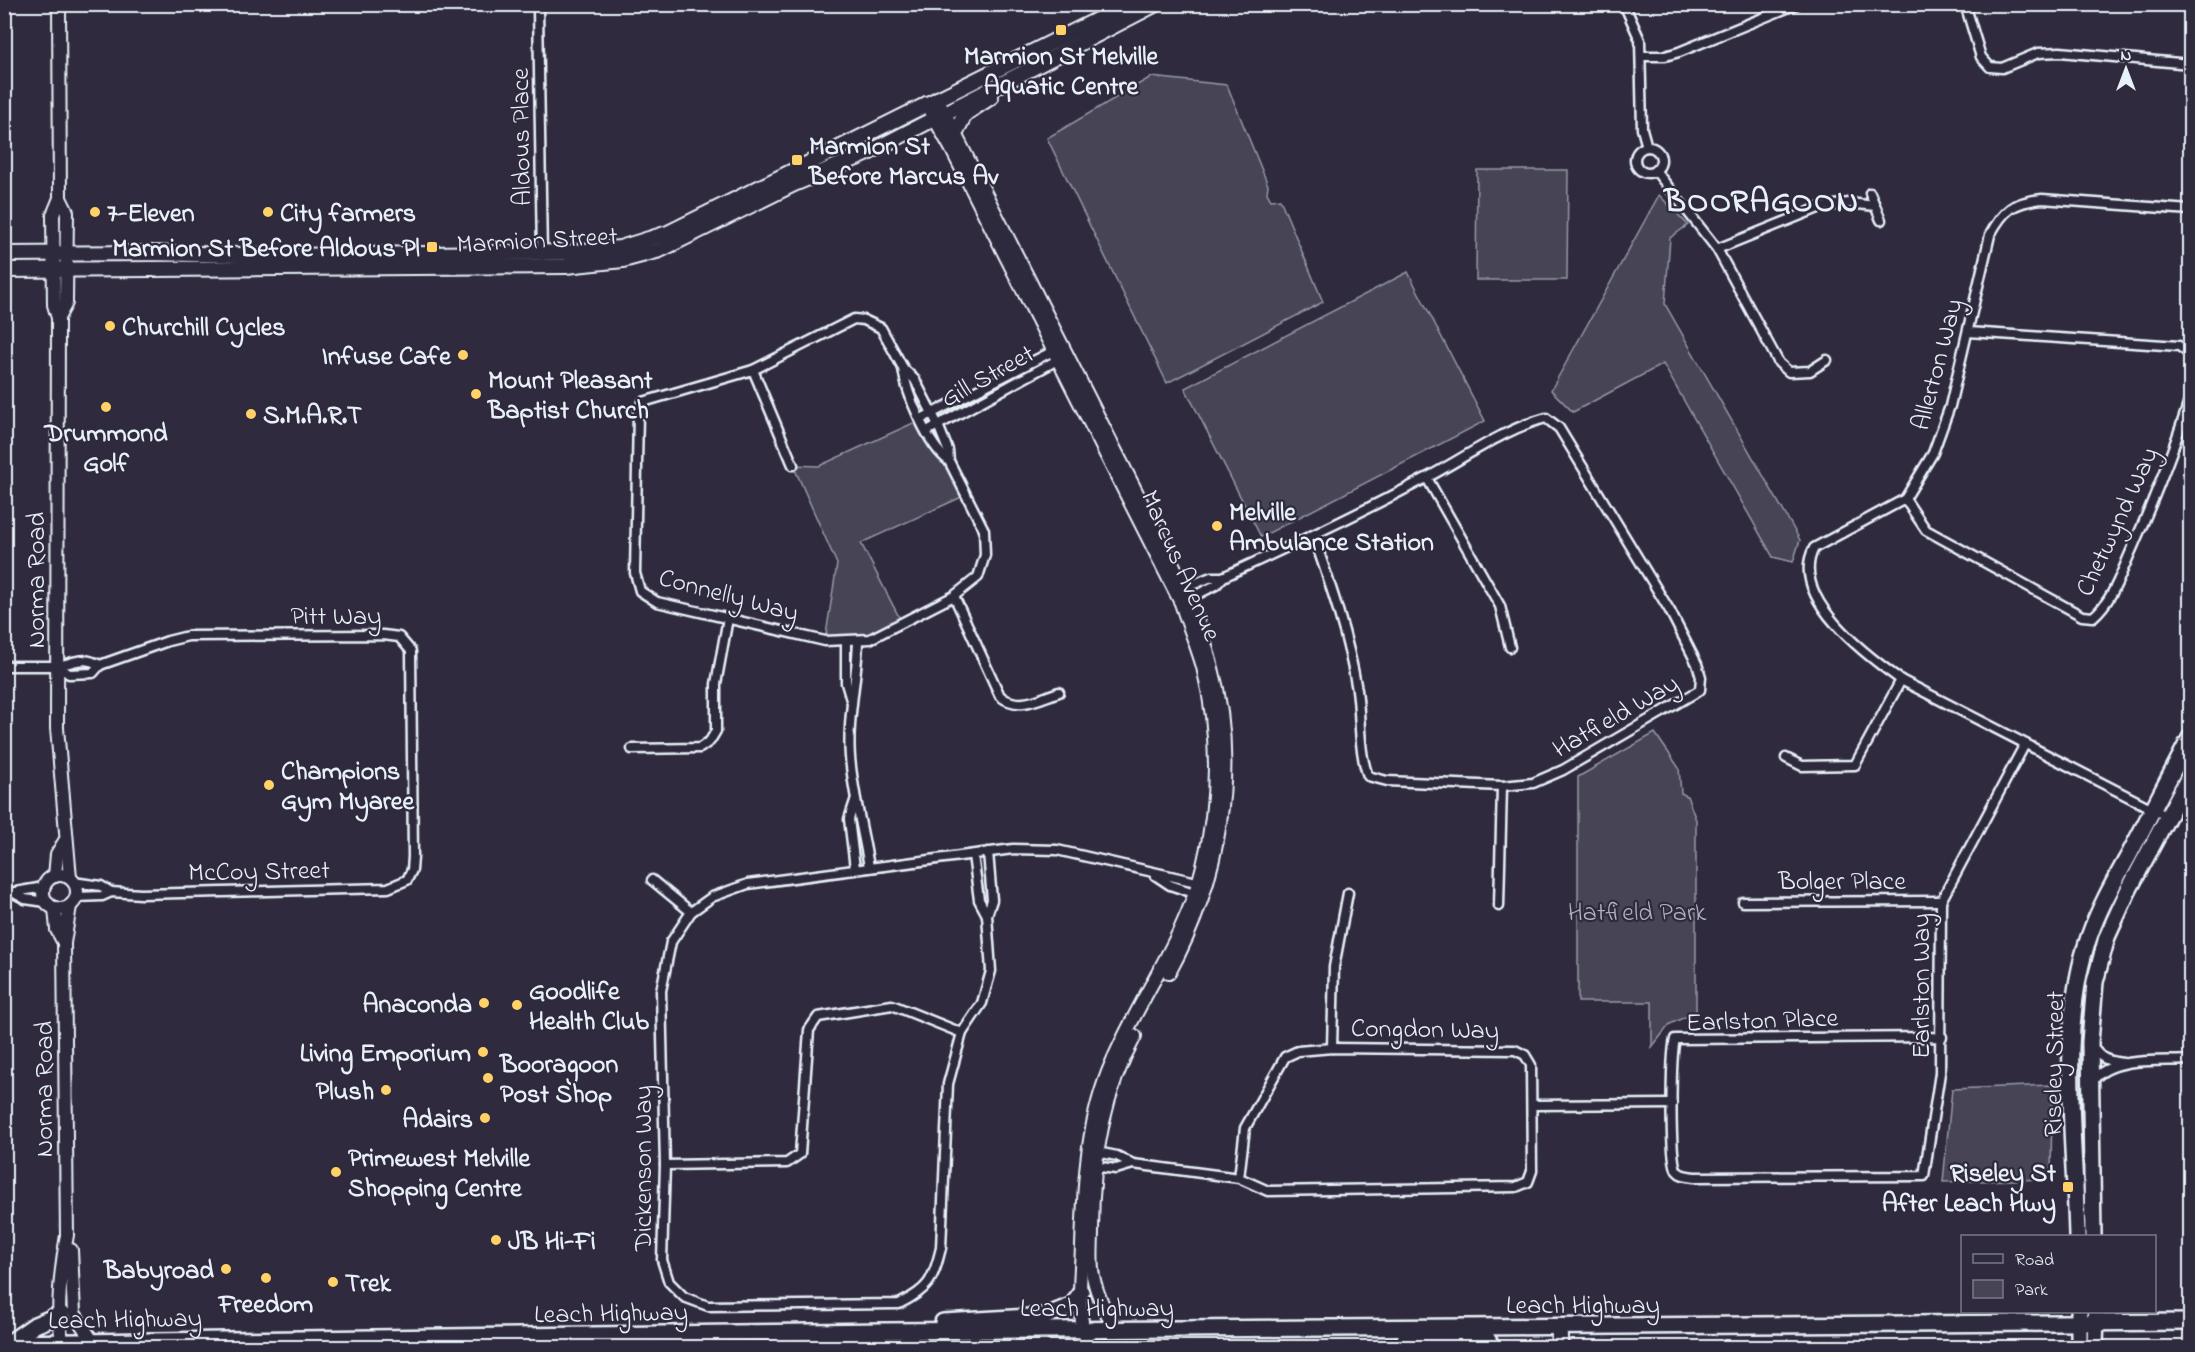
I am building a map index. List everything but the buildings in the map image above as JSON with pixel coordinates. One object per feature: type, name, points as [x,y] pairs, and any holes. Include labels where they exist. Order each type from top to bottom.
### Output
[{"type":"highway","name":"Riseley Street","points":[[2078,1235],[2071,1066],[2075,996],[2088,938],[2101,907],[2190,738]]},
{"type":"highway","name":"Riseley Street","points":[[2094,1235],[2090,1042],[2095,981],[2107,937],[2128,891],[2190,775]]},
{"type":"highway","points":[[884,1331],[921,1322],[1046,1316],[1073,1305],[1081,1292]]},
{"type":"highway","points":[[2031,1324],[2043,1313]]},
{"type":"highway","points":[[2137,1313],[2150,1323]]},
{"type":"highway","points":[[7,1343],[61,1314]]},
{"type":"highway","points":[[2079,1317],[2079,1347]]},
{"type":"highway","name":"Leach Highway","points":[[7,1343],[64,1345],[93,1342],[563,1342],[884,1331],[1083,1332],[2031,1324],[2079,1317],[2150,1323],[2190,1322]]},
{"type":"highway","points":[[2095,1317],[2095,1347]]},
{"type":"highway","points":[[1559,1328],[1560,1347]]},
{"type":"highway","points":[[1365,1329],[1385,1339],[1488,1340],[1492,1347]]},
{"type":"main road","name":"Marmion Street","points":[[4,270],[543,260],[620,248],[668,233],[1129,4]]},
{"type":"main road","name":"Marmion Street","points":[[4,254],[543,260],[594,265],[660,250],[794,184],[864,155],[1156,4]]},
{"type":"main road","points":[[955,134],[965,114],[1037,65]]},
{"type":"street","name":"Norma Road","points":[[59,4],[60,198],[53,215],[66,303],[58,318],[57,728],[65,841],[69,852],[73,901],[64,943],[67,1235],[61,1314],[64,1345]]},
{"type":"street","points":[[1624,4],[1640,40],[1642,56],[1641,129],[1647,147]]},
{"type":"street","points":[[1642,56],[1665,56],[1679,52],[1797,4]]},
{"type":"street","points":[[1965,4],[1982,57],[1990,68],[2002,69],[2038,53],[2060,52],[2190,64]]},
{"type":"street","name":"Aldous Place","points":[[538,8],[543,260]]},
{"type":"street","name":"Marcus Avenue","points":[[931,101],[1182,595],[1203,667],[1212,723],[1215,796],[1201,889],[1167,961],[1108,1072],[1095,1113],[1081,1292],[1083,1332]]},
{"type":"street","name":"Marcus Avenue","points":[[939,115],[955,134],[1059,353]]},
{"type":"street","points":[[1647,147],[1653,148],[1660,155],[1660,165],[1655,170],[1642,172],[1635,165],[1635,155],[1647,147]]},
{"type":"street","points":[[1655,170],[1717,249],[1779,363],[1790,372],[1810,371],[1827,360]]},
{"type":"street","points":[[1870,193],[1881,220]]},
{"type":"street","name":"Allerton Way","points":[[1905,499],[1933,453],[1950,406],[1990,235],[2002,213],[2025,200],[2042,199],[2190,210]]},
{"type":"street","points":[[1717,249],[1821,207],[1849,203],[1875,206]]},
{"type":"street","name":"Connelly Way","points":[[854,319],[864,320],[881,328],[903,368],[915,380],[933,414],[948,450],[949,461],[984,530],[985,555],[978,577],[954,596],[870,639],[846,642],[825,641],[657,602],[640,591],[635,573],[638,413],[643,402],[753,370],[854,319]]},
{"type":"street","points":[[1968,332],[2179,346],[2190,354]]},
{"type":"street","name":"Gill Street","points":[[921,419],[1059,353]]},
{"type":"street","name":"Gill Street","points":[[927,431],[1059,353]]},
{"type":"street","name":"Connelly Way","points":[[903,368],[905,386],[921,419],[938,453],[949,461]]},
{"type":"street","points":[[753,370],[793,465]]},
{"type":"street","name":"Chetwynd Way","points":[[1905,499],[1926,530],[2082,616],[2093,617],[2113,591],[2137,538],[2167,470],[2190,398]]},
{"type":"street","name":"Hatfield Way","points":[[1182,595],[1211,577],[1223,577],[1313,535],[1427,478],[1525,424],[1546,418],[1559,428],[1670,611],[1701,677],[1700,690],[1687,700],[1563,770],[1533,783],[1502,786],[1387,781],[1368,776],[1363,763],[1357,691],[1343,620],[1313,535]]},
{"type":"street","points":[[1427,478],[1500,606],[1510,647]]},
{"type":"street","points":[[1905,499],[1814,548],[1808,560],[1808,578],[1832,620],[1860,651],[1900,680],[2168,817]]},
{"type":"street","points":[[954,596],[1000,696],[1009,703],[1021,705],[1059,692]]},
{"type":"street","points":[[632,749],[700,748],[710,741],[716,732],[716,684],[728,618]]},
{"type":"street","name":"Pitt Way","points":[[100,665],[90,660],[69,660],[58,666],[69,674],[93,673],[100,665],[188,636],[383,635],[399,637],[411,651],[413,857],[412,870],[407,880]]},
{"type":"street","points":[[858,641],[856,682],[851,700],[850,755],[855,801],[861,816],[869,867]]},
{"type":"street","points":[[846,642],[846,683],[851,700]]},
{"type":"street","points":[[4,666],[58,666]]},
{"type":"street","points":[[1786,758],[1802,766],[1855,765],[1900,680]]},
{"type":"street","name":"Earlston Way","points":[[1924,1176],[1941,1073],[1941,901],[2025,744]]},
{"type":"street","points":[[1499,906],[1502,786]]},
{"type":"street","points":[[855,801],[849,819],[855,868]]},
{"type":"street","name":"Norma Road","points":[[55,876],[57,854],[65,841]]},
{"type":"street","name":"Dickenson Way","points":[[973,855],[980,900],[987,915],[991,971],[982,1003],[962,1033],[948,1084],[940,1248],[935,1275],[922,1292],[898,1304],[708,1306],[684,1297],[669,1282],[662,1260],[665,1165],[661,991],[671,942],[691,912],[712,897],[748,884],[855,868],[1013,849],[1057,850],[1154,874],[1170,885],[1201,889]]},
{"type":"street","name":"Dickenson Way","points":[[987,915],[992,900],[988,852]]},
{"type":"street","points":[[9,894],[24,888],[44,887],[55,876],[72,880]]},
{"type":"street","name":"McCoy Street","points":[[72,880],[101,886],[111,892],[141,894],[388,888],[407,880]]},
{"type":"street","points":[[652,880],[691,912]]},
{"type":"street","name":"Norma Road","points":[[44,887],[57,930],[64,943]]},
{"type":"street","name":"McCoy Street","points":[[73,901],[102,896],[111,892]]},
{"type":"street","points":[[1332,1048],[1334,967],[1348,893]]},
{"type":"street","points":[[9,894],[50,905],[73,901]]},
{"type":"street","name":"Bolger Place","points":[[1743,902],[1941,901]]},
{"type":"street","points":[[665,1165],[787,1163],[800,1154],[809,1030],[818,1017],[836,1012],[892,1005],[962,1033]]},
{"type":"street","name":"Earlston Place","points":[[1924,1176],[1694,1177],[1681,1174],[1674,1163],[1672,1104],[1675,1040],[1942,1037]]},
{"type":"street","points":[[2090,1042],[2097,1054],[2107,1060],[2132,1064]]},
{"type":"street","name":"Congdon Way","points":[[1093,1151],[1117,1156],[1133,1164],[1239,1178],[1268,1191],[1516,1187],[1528,1182],[1533,1171],[1531,1065],[1525,1055],[1515,1050],[1332,1048],[1298,1051],[1286,1057],[1245,1128],[1239,1178]]},
{"type":"street","points":[[2091,1084],[2098,1074],[2132,1064],[2190,1060]]},
{"type":"street","points":[[1533,1105],[1672,1104]]},
{"type":"street","name":"Congdon Way","points":[[1090,1165],[1116,1169],[1133,1164]]},
{"type":"street","name":"Marcus Avenue","points":[[1090,1165],[1092,1274],[1104,1308],[1116,1331]]},
{"type":"street","name":"Norma Road","points":[[67,1235],[72,1254],[75,1313],[93,1342]]},
{"type":"street","points":[[1083,1332],[1087,1341],[1096,1347]]},
{"type":"green space","points":[[1151,77],[1227,85],[1268,185],[1267,193],[1271,200],[1280,199],[1323,302],[1167,383],[1047,138]]},
{"type":"green space","points":[[1477,170],[1568,170],[1567,280],[1476,280]]},
{"type":"green space","points":[[1659,195],[1688,225],[1670,238],[1665,304],[1800,540],[1793,562],[1773,557],[1663,364],[1573,412],[1551,390]]},
{"type":"green space","points":[[1408,272],[1485,421],[1261,537],[1185,388]]},
{"type":"green space","points":[[933,414],[966,495],[861,543],[902,623],[870,639],[825,641],[837,564],[793,465],[819,466]]},
{"type":"green space","name":"Hatfield Park","points":[[1655,733],[1679,768],[1681,793],[1687,796],[1696,820],[1696,1012],[1670,1024],[1652,1047],[1652,1002],[1578,1002],[1578,777]]},
{"type":"green space","points":[[2052,1085],[2051,1179],[1943,1182],[1952,1089]]},
{"type":"place","name":"Marmion St Melville Aquatic Centre","points":[[1061,30]]},
{"type":"place","name":"Marmion St Before Marcus Av","points":[[797,160]]},
{"type":"place","name":"7-Eleven","points":[[95,212]]},
{"type":"place","name":"City farmers","points":[[268,212]]},
{"type":"place","name":"Marmion St Before Aldous Pl","points":[[432,247]]},
{"type":"place","name":"Churchill Cycles","points":[[110,326]]},
{"type":"place","name":"Infuse Cafe","points":[[463,355]]},
{"type":"place","name":"Mount Pleasant Baptist Church","points":[[476,394]]},
{"type":"place","name":"Drummond Golf","points":[[106,407]]},
{"type":"place","name":"S.M.A.R.T","points":[[251,414]]},
{"type":"place","name":"Melville Ambulance Station","points":[[1217,526]]},
{"type":"place","name":"Champions Gym Myaree","points":[[269,785]]},
{"type":"place","name":"Anaconda","points":[[484,1003]]},
{"type":"place","name":"Goodlife Health Club","points":[[517,1005]]},
{"type":"place","name":"Living Emporium","points":[[483,1052]]},
{"type":"place","name":"Booragoon Post Shop","points":[[488,1078]]},
{"type":"place","name":"Plush","points":[[386,1090]]},
{"type":"place","name":"Adairs","points":[[485,1118]]},
{"type":"place","name":"Primewest Melville Shopping Centre","points":[[336,1172]]},
{"type":"place","name":"Riseley St After Leach Hwy","points":[[2068,1187]]},
{"type":"place","name":"JB Hi-Fi","points":[[496,1240]]},
{"type":"place","name":"Babyroad","points":[[226,1269]]},
{"type":"place","name":"Freedom","points":[[266,1278]]},
{"type":"place","name":"Trek","points":[[333,1282]]},
{"type":"district","name":"BOORAGOON","points":[[1762,200]]}]
